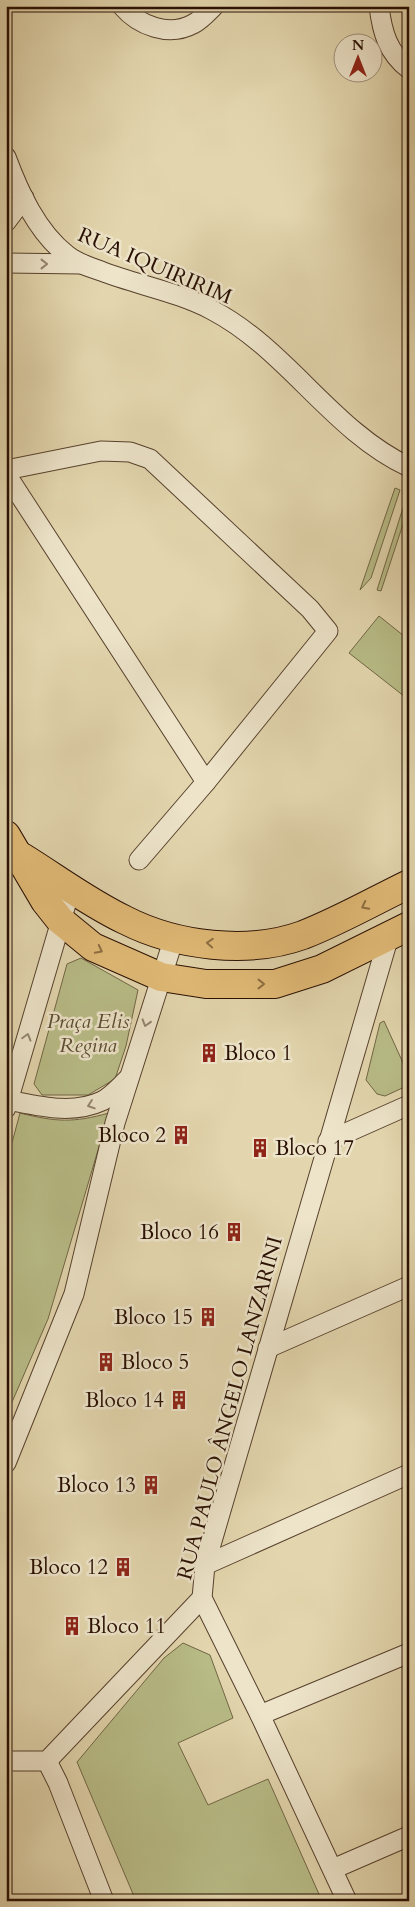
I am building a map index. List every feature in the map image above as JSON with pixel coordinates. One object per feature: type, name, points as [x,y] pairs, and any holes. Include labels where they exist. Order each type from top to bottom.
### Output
[{"type":"main road","points":[[13,846],[125,920],[174,938],[226,944],[252,945],[302,935],[409,884]]},
{"type":"main road","points":[[13,846],[45,901],[60,920],[93,947],[161,977],[206,984],[275,984],[322,969],[399,931]]},
{"type":"street","points":[[122,6],[142,22],[165,29],[178,29],[193,24],[214,6]]},
{"type":"street","points":[[379,6],[383,34],[394,56],[409,70]]},
{"type":"street","name":"RUA IQUIRIRIM","points":[[6,157],[36,221],[54,244],[68,256],[82,264],[212,310],[268,350],[384,455],[409,467]]},
{"type":"street","points":[[6,222],[24,198]]},
{"type":"street","points":[[6,263],[82,264]]},
{"type":"street","points":[[139,860],[206,782],[328,630],[310,609],[150,459],[130,452],[102,451],[6,472],[206,782]]},
{"type":"street","points":[[71,886],[7,1104],[52,1108],[83,1107],[104,1100],[130,1077]]},
{"type":"street","name":"RUA PAULO ÂNGELO LANZARINI","points":[[347,1901],[260,1715],[202,1598],[206,1565],[328,1141],[399,931]]},
{"type":"street","points":[[6,1463],[11,1456],[74,1294],[115,1124],[174,938]]},
{"type":"street","points":[[328,1141],[409,1105]]},
{"type":"street","points":[[268,1348],[409,1286]]},
{"type":"street","points":[[206,1565],[409,1474]]},
{"type":"street","points":[[6,1761],[47,1761],[202,1598]]},
{"type":"street","points":[[260,1715],[409,1653]]},
{"type":"street","points":[[47,1761],[58,1783],[104,1901]]},
{"type":"street","points":[[333,1869],[409,1836]]},
{"type":"green space","points":[[395,488],[400,490],[371,578],[360,590]]},
{"type":"green space","points":[[408,492],[409,506],[381,591],[377,590]]},
{"type":"green space","points":[[379,616],[409,640],[409,700],[349,653]]},
{"type":"green space","name":"Praça Elis Regina","points":[[81,958],[138,990],[126,1046],[115,1079],[88,1095],[42,1095],[34,1084],[67,964]]},
{"type":"green space","points":[[384,1021],[409,1076],[409,1085],[385,1096],[377,1094],[366,1080],[380,1023]]},
{"type":"green space","name":"Praça Elis Regina","points":[[20,1113],[54,1120],[75,1120],[109,1113],[48,1319],[6,1416],[6,1165]]},
{"type":"green space","points":[[183,1643],[210,1655],[233,1718],[178,1743],[208,1805],[268,1779],[322,1901],[136,1901],[77,1762],[164,1658]]},
{"type":"place","name":"Bloco 1","points":[[209,1053]]},
{"type":"place","name":"Bloco 2","points":[[181,1135]]},
{"type":"place","name":"Bloco 17","points":[[260,1148]]},
{"type":"place","name":"Bloco 16","points":[[234,1232]]},
{"type":"place","name":"Bloco 15","points":[[208,1317]]},
{"type":"place","name":"Bloco 5","points":[[106,1362]]},
{"type":"place","name":"Bloco 14","points":[[179,1400]]},
{"type":"place","name":"Bloco 13","points":[[151,1485]]},
{"type":"place","name":"Bloco 12","points":[[123,1567]]},
{"type":"place","name":"Bloco 11","points":[[72,1626]]}]
